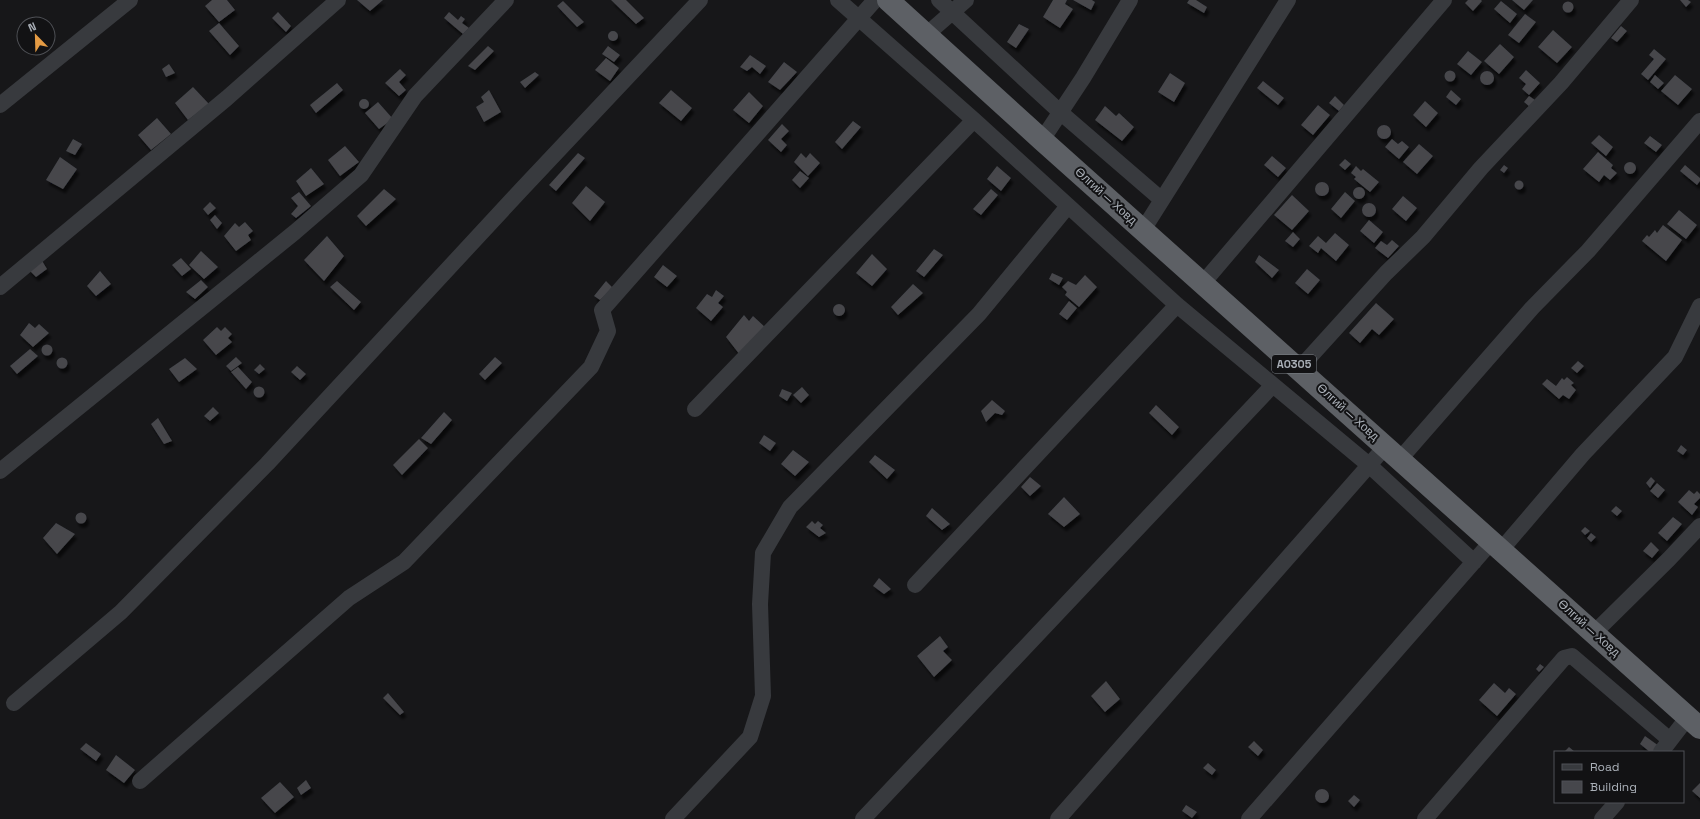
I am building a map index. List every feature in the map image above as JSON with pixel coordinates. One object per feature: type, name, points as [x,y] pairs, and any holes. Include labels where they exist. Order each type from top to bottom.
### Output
[{"type":"highway","name":"Өлгий — Ховд","points":[[888,0],[1042,140],[1696,723]]},
{"type":"street","points":[[0,105],[130,0]]},
{"type":"street","points":[[0,287],[227,98],[338,0]]},
{"type":"street","points":[[0,471],[295,232],[361,175],[414,96],[506,0]]},
{"type":"street","points":[[14,702],[122,612],[267,464],[521,190],[700,0]]},
{"type":"street","points":[[838,0],[974,120],[1178,305],[1369,465],[1474,562]]},
{"type":"street","points":[[140,781],[350,598],[404,562],[591,367],[608,331],[602,310],[875,0]]},
{"type":"street","points":[[939,0],[1060,112],[1162,200]]},
{"type":"street","points":[[926,35],[966,0]]},
{"type":"street","points":[[1042,140],[1083,78],[1130,0]]},
{"type":"street","points":[[1143,230],[1288,0]]},
{"type":"street","points":[[1204,283],[1444,0]]},
{"type":"street","points":[[1299,369],[1386,273],[1423,237],[1481,168],[1561,83],[1631,0]]},
{"type":"street","points":[[695,409],[974,120]]},
{"type":"street","points":[[1058,819],[1369,465],[1393,453],[1588,251],[1700,121]]},
{"type":"street","points":[[673,819],[750,737],[763,696],[760,604],[763,553],[790,507],[979,314],[1068,206]]},
{"type":"street","points":[[915,585],[1178,305]]},
{"type":"street","points":[[1248,819],[1474,562],[1497,545],[1675,357],[1700,306]]},
{"type":"street","points":[[863,819],[1273,385]]},
{"type":"street","points":[[1594,633],[1669,559],[1700,526]]},
{"type":"street","points":[[1425,819],[1564,658],[1572,656],[1666,746],[1696,723]]},
{"type":"street","points":[[1602,819],[1616,803]]},
{"type":"building","points":[[212,0],[227,0],[235,10],[219,22],[205,6]]},
{"type":"building","points":[[357,0],[383,0],[370,11]]},
{"type":"building","points":[[611,0],[626,0],[644,18],[636,24]]},
{"type":"building","points":[[1053,0],[1067,0],[1065,4],[1073,9],[1060,28],[1043,17]]},
{"type":"building","points":[[1073,0],[1092,0],[1095,2],[1091,10]]},
{"type":"building","points":[[1189,0],[1196,0],[1207,7],[1204,13],[1187,3]]},
{"type":"building","points":[[1468,0],[1482,1],[1473,11],[1465,3]]},
{"type":"building","points":[[1512,0],[1533,0],[1524,10]]},
{"type":"building","points":[[1680,0],[1688,0],[1691,2],[1686,7]]},
{"type":"building","points":[[563,1],[584,22],[577,27],[557,6]]},
{"type":"building","points":[[1501,1],[1517,14],[1510,23],[1494,9]]},
{"type":"building","points":[[1568,1],[1572,3],[1574,7],[1572,11],[1568,13],[1564,11],[1562,7],[1564,3]]},
{"type":"building","points":[[278,12],[291,26],[286,32],[272,18]]},
{"type":"building","points":[[449,12],[458,20],[461,16],[465,19],[462,23],[469,28],[463,34],[444,18]]},
{"type":"building","points":[[1525,14],[1536,22],[1519,43],[1508,35]]},
{"type":"building","points":[[219,23],[239,46],[230,55],[209,31]]},
{"type":"building","points":[[1019,24],[1029,29],[1016,48],[1007,42]]},
{"type":"building","points":[[1621,26],[1627,31],[1617,42],[1611,38]]},
{"type":"building","points":[[1553,30],[1572,47],[1557,63],[1538,47]]},
{"type":"building","points":[[611,31],[615,31],[617,32],[617,40],[611,41],[608,38],[608,34]]},
{"type":"building","points":[[1500,44],[1514,57],[1499,74],[1484,61]]},
{"type":"building","points":[[488,46],[494,51],[475,70],[468,66]]},
{"type":"building","points":[[608,46],[620,55],[614,62],[602,54]]},
{"type":"building","points":[[1654,49],[1666,59],[1648,80],[1641,74],[1654,59],[1649,55]]},
{"type":"building","points":[[1468,51],[1482,62],[1471,75],[1457,64]]},
{"type":"building","points":[[750,55],[766,66],[760,74],[752,67],[747,71],[740,67]]},
{"type":"building","points":[[606,58],[619,68],[610,81],[595,70]]},
{"type":"building","points":[[784,62],[797,72],[780,90],[768,82]]},
{"type":"building","points":[[169,64],[175,73],[166,77],[162,69]]},
{"type":"building","points":[[400,69],[406,75],[399,82],[406,90],[399,96],[385,83]]},
{"type":"building","points":[[1450,70],[1454,72],[1456,76],[1454,80],[1450,82],[1446,80],[1444,76],[1446,72]]},
{"type":"building","points":[[1526,70],[1540,83],[1529,95],[1522,89],[1526,84],[1519,78]]},
{"type":"building","points":[[1484,71],[1490,71],[1494,75],[1494,81],[1490,85],[1484,85],[1480,81],[1480,75]]},
{"type":"building","points":[[535,72],[539,75],[525,88],[520,82]]},
{"type":"building","points":[[1170,73],[1185,83],[1174,102],[1158,92]]},
{"type":"building","points":[[1655,75],[1664,83],[1658,89],[1650,82]]},
{"type":"building","points":[[1675,75],[1692,89],[1678,105],[1661,91]]},
{"type":"building","points":[[1263,81],[1284,98],[1278,105],[1257,88]]},
{"type":"building","points":[[337,83],[343,90],[316,113],[310,105]]},
{"type":"building","points":[[193,87],[209,104],[188,120],[175,103]]},
{"type":"building","points":[[489,90],[501,112],[484,122],[476,107],[484,102],[481,97]]},
{"type":"building","points":[[671,90],[692,108],[681,121],[659,103]]},
{"type":"building","points":[[1451,90],[1461,99],[1456,105],[1446,97]]},
{"type":"building","points":[[749,92],[763,106],[749,123],[733,110]]},
{"type":"building","points":[[1335,96],[1344,105],[1339,111],[1329,103]]},
{"type":"building","points":[[1529,96],[1535,100],[1530,107],[1524,102]]},
{"type":"building","points":[[362,99],[366,99],[368,100],[368,108],[362,109],[359,106],[359,102]]},
{"type":"building","points":[[1425,101],[1438,113],[1426,127],[1413,115]]},
{"type":"building","points":[[378,102],[393,119],[379,129],[365,113]]},
{"type":"building","points":[[1318,105],[1330,115],[1313,135],[1301,125]]},
{"type":"building","points":[[1105,106],[1116,116],[1119,113],[1134,127],[1122,141],[1095,120]]},
{"type":"building","points":[[157,118],[171,134],[151,150],[138,135]]},
{"type":"building","points":[[853,121],[861,127],[842,149],[835,142]]},
{"type":"building","points":[[782,124],[789,131],[781,139],[787,145],[781,152],[768,140]]},
{"type":"building","points":[[1381,125],[1387,125],[1391,129],[1391,135],[1387,139],[1381,139],[1377,135],[1377,129]]},
{"type":"building","points":[[1599,135],[1613,147],[1606,156],[1591,143]]},
{"type":"building","points":[[1650,136],[1662,145],[1656,152],[1644,143]]},
{"type":"building","points":[[73,139],[82,144],[75,155],[66,151]]},
{"type":"building","points":[[1392,139],[1398,144],[1402,141],[1409,147],[1399,159],[1385,147]]},
{"type":"building","points":[[1419,144],[1433,156],[1417,174],[1403,162]]},
{"type":"building","points":[[345,146],[359,162],[340,176],[328,160]]},
{"type":"building","points":[[1598,152],[1613,165],[1611,168],[1617,173],[1610,180],[1604,175],[1599,182],[1583,169]]},
{"type":"building","points":[[578,153],[585,158],[556,191],[549,185]]},
{"type":"building","points":[[801,153],[806,158],[810,153],[820,163],[808,176],[794,162]]},
{"type":"building","points":[[1272,156],[1286,168],[1278,177],[1264,165]]},
{"type":"building","points":[[60,157],[77,169],[63,189],[46,180]]},
{"type":"building","points":[[1345,159],[1351,164],[1345,170],[1339,165]]},
{"type":"building","points":[[1628,162],[1632,162],[1636,168],[1632,174],[1628,174],[1624,170],[1624,166]]},
{"type":"building","points":[[1504,165],[1508,168],[1504,173],[1500,170]]},
{"type":"building","points":[[1685,165],[1700,178],[1697,185],[1680,171]]},
{"type":"building","points":[[997,166],[1011,178],[1001,191],[987,179]]},
{"type":"building","points":[[1356,166],[1361,171],[1363,169],[1379,182],[1370,192],[1354,179],[1356,177],[1351,173]]},
{"type":"building","points":[[311,168],[324,184],[306,196],[296,181]]},
{"type":"building","points":[[800,171],[809,178],[800,188],[792,180]]},
{"type":"building","points":[[1519,180],[1524,185],[1519,190],[1514,185]]},
{"type":"building","points":[[1319,182],[1325,182],[1329,186],[1329,192],[1325,196],[1319,196],[1315,192],[1315,186]]},
{"type":"building","points":[[586,186],[605,202],[590,221],[572,203]]},
{"type":"building","points":[[1357,187],[1361,187],[1365,193],[1361,199],[1357,199],[1353,195],[1353,191]]},
{"type":"building","points":[[384,189],[396,199],[366,226],[357,216]]},
{"type":"building","points":[[991,189],[998,195],[981,215],[973,209]]},
{"type":"building","points":[[299,192],[311,206],[296,218],[291,214],[298,206],[291,198]]},
{"type":"building","points":[[1345,192],[1355,201],[1341,218],[1331,209]]},
{"type":"building","points":[[1292,195],[1309,211],[1292,230],[1274,215]]},
{"type":"building","points":[[1403,196],[1417,208],[1406,221],[1392,209]]},
{"type":"building","points":[[210,202],[216,208],[208,215],[203,209]]},
{"type":"building","points":[[1369,203],[1374,205],[1376,210],[1374,215],[1369,217],[1364,215],[1362,210],[1364,205]]},
{"type":"building","points":[[1679,210],[1697,225],[1686,239],[1667,224]]},
{"type":"building","points":[[215,215],[222,223],[217,229],[210,220]]},
{"type":"building","points":[[1369,220],[1383,232],[1374,243],[1360,231]]},
{"type":"building","points":[[245,222],[253,231],[248,235],[251,240],[236,251],[224,236],[235,223],[239,227]]},
{"type":"building","points":[[1663,225],[1682,240],[1666,261],[1642,241],[1647,235],[1649,237],[1655,230],[1657,233]]},
{"type":"building","points":[[1293,232],[1300,239],[1293,247],[1285,241]]},
{"type":"building","points":[[1335,233],[1349,245],[1336,261],[1321,248],[1318,253],[1309,246],[1318,236],[1326,243]]},
{"type":"building","points":[[327,236],[344,256],[324,281],[304,260]]},
{"type":"building","points":[[1392,240],[1399,246],[1388,258],[1375,248],[1381,241],[1387,245]]},
{"type":"building","points":[[934,249],[943,255],[924,277],[916,271]]},
{"type":"building","points":[[201,251],[218,267],[204,279],[189,265]]},
{"type":"building","points":[[872,254],[887,269],[872,286],[856,273]]},
{"type":"building","points":[[1259,255],[1279,270],[1272,278],[1255,262]]},
{"type":"building","points":[[181,258],[191,269],[182,276],[172,265]]},
{"type":"building","points":[[41,259],[47,269],[36,277],[28,269]]},
{"type":"building","points":[[663,265],[677,276],[667,287],[654,277]]},
{"type":"building","points":[[1307,269],[1320,280],[1308,294],[1295,283]]},
{"type":"building","points":[[100,271],[111,284],[96,296],[87,286]]},
{"type":"building","points":[[1052,273],[1063,278],[1059,285],[1049,279]]},
{"type":"building","points":[[1085,275],[1097,287],[1079,307],[1065,295],[1067,292],[1062,287],[1068,281],[1076,285]]},
{"type":"building","points":[[201,280],[208,287],[195,299],[186,292]]},
{"type":"building","points":[[337,281],[361,302],[354,310],[330,287]]},
{"type":"building","points":[[606,281],[613,288],[600,300],[594,296]]},
{"type":"building","points":[[913,284],[923,293],[898,315],[891,307]]},
{"type":"building","points":[[716,290],[724,296],[718,303],[723,307],[711,321],[696,308],[707,294],[712,297]]},
{"type":"building","points":[[1069,301],[1077,308],[1067,320],[1059,314]]},
{"type":"building","points":[[1376,303],[1394,319],[1379,335],[1372,329],[1360,343],[1349,333]]},
{"type":"building","points":[[837,304],[841,304],[845,310],[841,316],[837,316],[833,312],[833,308]]},
{"type":"building","points":[[744,315],[749,321],[753,316],[767,329],[740,355],[726,337]]},
{"type":"building","points":[[29,323],[35,328],[39,324],[49,333],[33,347],[20,335]]},
{"type":"building","points":[[217,327],[221,331],[225,327],[232,334],[228,338],[232,342],[216,355],[203,340]]},
{"type":"building","points":[[45,345],[49,345],[51,346],[51,354],[45,355],[42,352],[42,348]]},
{"type":"building","points":[[30,349],[38,356],[17,374],[10,366]]},
{"type":"building","points":[[236,357],[242,363],[231,371],[226,366]]},
{"type":"building","points":[[495,357],[502,363],[485,380],[479,374]]},
{"type":"building","points":[[60,358],[64,358],[66,359],[66,367],[60,368],[57,365],[57,361]]},
{"type":"building","points":[[185,358],[197,369],[179,382],[169,369]]},
{"type":"building","points":[[1578,361],[1584,366],[1577,373],[1571,368]]},
{"type":"building","points":[[260,364],[265,369],[259,374],[254,370]]},
{"type":"building","points":[[297,366],[306,374],[300,380],[291,372]]},
{"type":"building","points":[[238,367],[252,382],[246,389],[231,372]]},
{"type":"building","points":[[1567,377],[1574,383],[1571,385],[1576,390],[1569,399],[1563,395],[1559,399],[1542,384],[1547,379],[1556,386],[1562,378],[1564,380]]},
{"type":"building","points":[[257,387],[261,387],[263,388],[263,396],[257,397],[254,394],[254,390]]},
{"type":"building","points":[[802,387],[809,395],[801,403],[793,395]]},
{"type":"building","points":[[782,389],[792,393],[787,401],[779,396]]},
{"type":"building","points":[[992,400],[1005,411],[1002,415],[995,413],[986,422],[981,411]]},
{"type":"building","points":[[1156,405],[1179,427],[1172,435],[1149,413]]},
{"type":"building","points":[[213,407],[219,413],[210,421],[204,416]]},
{"type":"building","points":[[444,412],[452,420],[431,444],[421,438]]},
{"type":"building","points":[[158,418],[172,441],[164,444],[151,424]]},
{"type":"building","points":[[764,435],[776,443],[770,451],[759,443]]},
{"type":"building","points":[[419,439],[428,448],[402,475],[393,465]]},
{"type":"building","points":[[1681,445],[1687,450],[1683,455],[1677,451]]},
{"type":"building","points":[[793,450],[809,462],[795,476],[781,464]]},
{"type":"building","points":[[875,455],[895,470],[887,479],[869,462]]},
{"type":"building","points":[[1030,477],[1041,486],[1030,496],[1021,487]]},
{"type":"building","points":[[1651,477],[1655,481],[1650,488],[1646,483]]},
{"type":"building","points":[[1657,483],[1665,490],[1658,498],[1650,491]]},
{"type":"building","points":[[1689,490],[1694,494],[1697,491],[1700,494],[1700,498],[1694,504],[1698,507],[1692,515],[1678,502]]},
{"type":"building","points":[[1064,497],[1080,514],[1064,527],[1048,514]]},
{"type":"building","points":[[1616,506],[1622,511],[1617,516],[1611,511]]},
{"type":"building","points":[[932,508],[950,524],[942,530],[926,516]]},
{"type":"building","points":[[79,513],[83,513],[85,514],[85,522],[79,523],[76,520],[76,516]]},
{"type":"building","points":[[1673,517],[1682,524],[1667,541],[1658,533]]},
{"type":"building","points":[[812,521],[815,524],[818,521],[823,525],[820,528],[826,533],[819,537],[806,527]]},
{"type":"building","points":[[56,523],[75,534],[57,554],[43,538]]},
{"type":"building","points":[[1585,527],[1590,531],[1585,535],[1581,531]]},
{"type":"building","points":[[1591,533],[1596,537],[1591,542],[1587,538]]},
{"type":"building","points":[[1651,542],[1659,550],[1652,558],[1643,551]]},
{"type":"building","points":[[879,578],[891,589],[884,594],[873,586]]},
{"type":"building","points":[[940,636],[948,647],[943,651],[952,660],[934,677],[917,656]]},
{"type":"building","points":[[1540,664],[1544,667],[1539,672],[1536,669]]},
{"type":"building","points":[[1106,681],[1120,699],[1105,712],[1091,696]]},
{"type":"building","points":[[1494,683],[1505,693],[1509,688],[1516,694],[1497,716],[1479,700]]},
{"type":"building","points":[[388,693],[404,712],[400,715],[383,698]]},
{"type":"building","points":[[1645,736],[1659,746],[1656,751],[1649,751],[1640,744]]},
{"type":"building","points":[[1254,741],[1263,750],[1258,756],[1248,747]]},
{"type":"building","points":[[86,743],[101,754],[96,761],[80,749]]},
{"type":"building","points":[[1569,747],[1574,751],[1565,751]]},
{"type":"building","points":[[116,755],[135,770],[124,783],[106,770]]},
{"type":"building","points":[[1208,763],[1216,770],[1212,775],[1203,768]]},
{"type":"building","points":[[306,780],[311,788],[301,795],[297,788]]},
{"type":"building","points":[[280,782],[294,797],[275,813],[261,798]]},
{"type":"building","points":[[1700,783],[1700,798],[1692,791]]},
{"type":"building","points":[[1319,789],[1325,789],[1329,793],[1329,799],[1325,803],[1319,803],[1315,799],[1315,793]]},
{"type":"building","points":[[1354,795],[1360,800],[1354,807],[1348,801]]},
{"type":"building","points":[[1186,805],[1197,812],[1192,818],[1182,811]]}]
